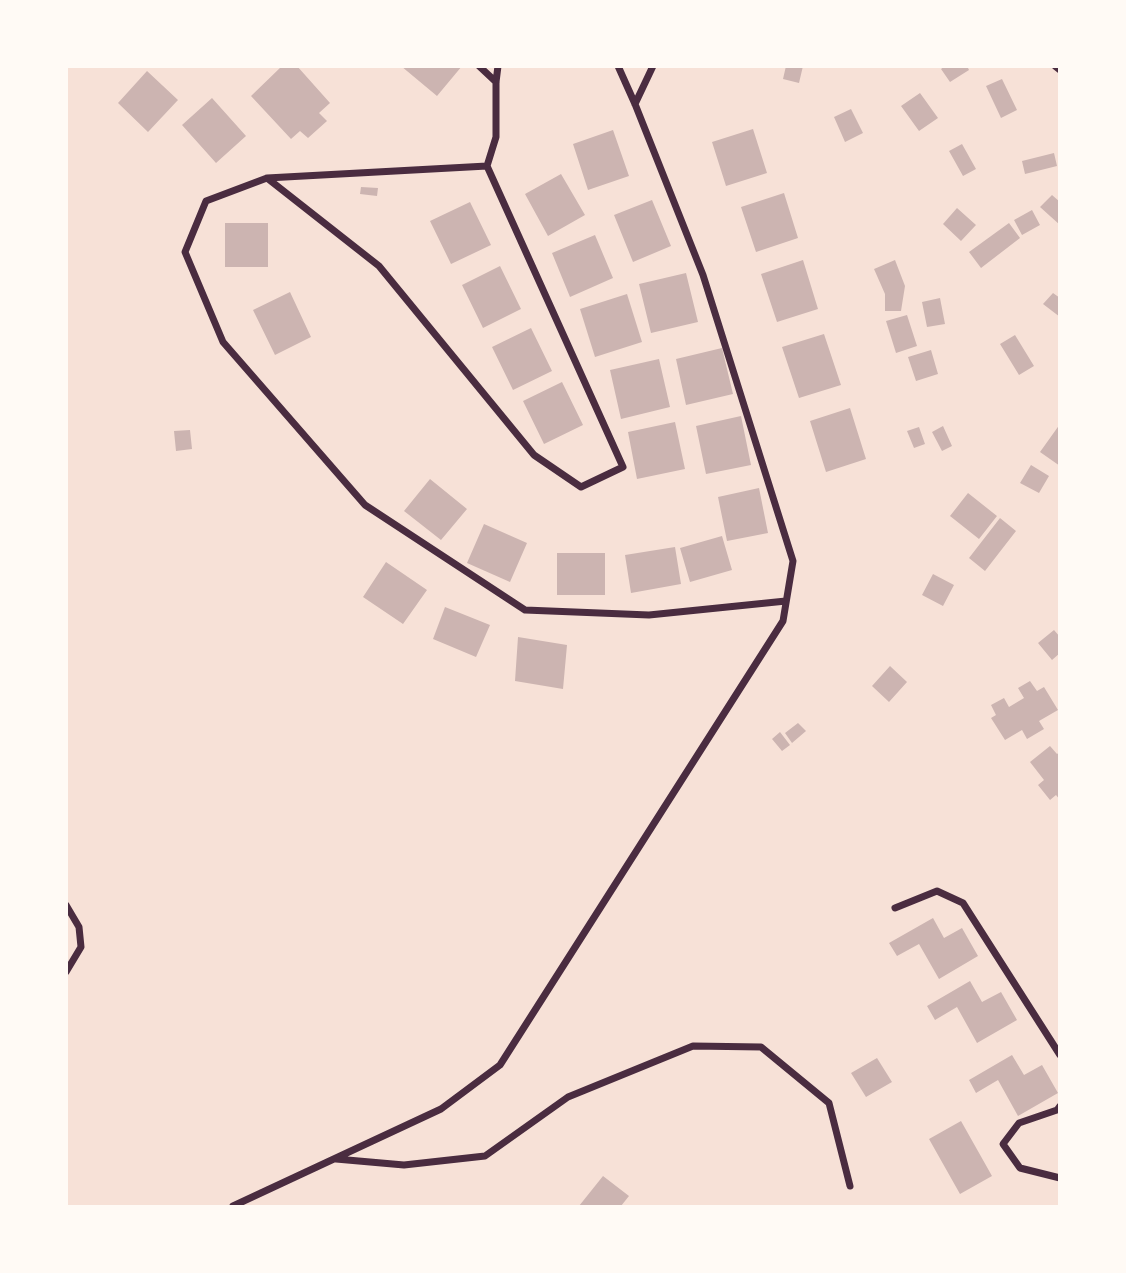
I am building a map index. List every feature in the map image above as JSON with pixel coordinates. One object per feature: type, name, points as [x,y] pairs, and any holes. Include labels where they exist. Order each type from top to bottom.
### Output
[{"type":"street","points":[[479,66],[496,82]]},
{"type":"street","points":[[267,178],[379,266],[534,455],[581,487],[623,467],[487,166],[496,137],[498,66]]},
{"type":"street","points":[[233,1206],[441,1109],[500,1065],[783,621],[793,561],[703,275],[618,66]]},
{"type":"street","points":[[635,104],[653,66]]},
{"type":"street","points":[[1055,66],[1059,70]]},
{"type":"street","points":[[487,166],[267,178],[206,201],[186,252],[223,342],[365,505],[524,610],[649,615],[786,601]]},
{"type":"street","points":[[895,908],[937,891],[963,904],[1059,1055]]},
{"type":"street","points":[[66,905],[79,927],[81,947],[66,972]]},
{"type":"street","points":[[335,1158],[404,1165],[485,1156],[568,1097],[693,1046],[761,1047],[829,1103],[850,1186]]},
{"type":"street","points":[[1059,1106],[1057,1110],[1019,1123],[1003,1144],[1020,1168],[1059,1178]]},
{"type":"building","points":[[282,66],[297,66],[330,103],[319,113],[327,121],[308,138],[300,131],[291,139],[251,96]]},
{"type":"building","points":[[401,66],[462,66],[437,96]]},
{"type":"building","points":[[786,66],[803,66],[799,83],[783,79]]},
{"type":"building","points":[[945,66],[967,66],[969,70],[950,82],[941,69]]},
{"type":"building","points":[[147,71],[178,100],[148,132],[118,103]]},
{"type":"building","points":[[1002,79],[1017,110],[1001,118],[986,86]]},
{"type":"building","points":[[920,93],[938,118],[919,131],[901,106]]},
{"type":"building","points":[[212,98],[246,136],[216,163],[182,125]]},
{"type":"building","points":[[851,109],[863,133],[845,142],[834,117]]},
{"type":"building","points":[[753,129],[767,173],[726,186],[712,142]]},
{"type":"building","points":[[613,130],[629,176],[588,190],[573,144]]},
{"type":"building","points":[[962,144],[976,169],[963,176],[949,151]]},
{"type":"building","points":[[1054,153],[1057,166],[1025,174],[1022,161]]},
{"type":"building","points":[[561,174],[585,215],[548,236],[525,194]]},
{"type":"building","points":[[361,187],[378,188],[377,196],[360,194]]},
{"type":"building","points":[[784,193],[798,238],[756,252],[741,207]]},
{"type":"building","points":[[1052,195],[1060,202],[1060,225],[1040,207]]},
{"type":"building","points":[[652,200],[671,246],[633,262],[614,215]]},
{"type":"building","points":[[470,202],[491,245],[451,264],[430,221]]},
{"type":"building","points":[[957,208],[976,225],[961,241],[943,224]]},
{"type":"building","points":[[1032,210],[1040,225],[1022,235],[1014,220]]},
{"type":"building","points":[[225,223],[268,223],[268,267],[225,267]]},
{"type":"building","points":[[1009,223],[1020,238],[981,268],[969,252]]},
{"type":"building","points":[[595,235],[613,278],[570,297],[552,253]]},
{"type":"building","points":[[803,260],[818,309],[777,322],[761,274]]},
{"type":"building","points":[[895,260],[905,286],[901,311],[885,311],[885,294],[874,269]]},
{"type":"building","points":[[500,266],[521,309],[483,328],[462,285]]},
{"type":"building","points":[[686,273],[698,322],[651,333],[639,284]]},
{"type":"building","points":[[290,292],[311,337],[275,355],[253,310]]},
{"type":"building","points":[[1053,293],[1060,298],[1060,317],[1043,304]]},
{"type":"building","points":[[627,294],[642,342],[595,357],[580,309]]},
{"type":"building","points":[[940,298],[945,324],[927,327],[922,302]]},
{"type":"building","points":[[907,315],[917,346],[896,353],[886,321]]},
{"type":"building","points":[[531,328],[552,371],[513,390],[492,347]]},
{"type":"building","points":[[824,334],[841,385],[799,398],[782,347]]},
{"type":"building","points":[[1015,335],[1034,366],[1019,375],[1000,344]]},
{"type":"building","points":[[722,348],[733,394],[686,405],[676,359]]},
{"type":"building","points":[[931,350],[938,374],[916,381],[908,357]]},
{"type":"building","points":[[659,359],[670,407],[621,419],[610,370]]},
{"type":"building","points":[[562,382],[583,425],[544,444],[523,401]]},
{"type":"building","points":[[850,408],[866,459],[826,472],[810,421]]},
{"type":"building","points":[[741,416],[751,465],[706,474],[696,426]]},
{"type":"building","points":[[675,422],[685,469],[637,479],[628,432]]},
{"type":"building","points":[[1060,424],[1060,466],[1040,452]]},
{"type":"building","points":[[943,426],[952,446],[942,451],[932,432]]},
{"type":"building","points":[[919,427],[925,444],[914,448],[907,431]]},
{"type":"building","points":[[190,430],[192,449],[176,451],[174,431]]},
{"type":"building","points":[[1031,465],[1049,476],[1039,493],[1020,483]]},
{"type":"building","points":[[430,479],[467,509],[441,540],[404,511]]},
{"type":"building","points":[[759,488],[768,533],[727,541],[718,497]]},
{"type":"building","points":[[968,493],[997,516],[979,539],[950,516]]},
{"type":"building","points":[[1000,518],[1016,531],[985,571],[969,558]]},
{"type":"building","points":[[484,524],[527,543],[510,582],[467,563]]},
{"type":"building","points":[[722,536],[732,570],[690,582],[680,548]]},
{"type":"building","points":[[675,547],[681,584],[631,593],[625,555]]},
{"type":"building","points":[[557,553],[605,553],[605,595],[557,595]]},
{"type":"building","points":[[386,562],[427,590],[403,624],[363,597]]},
{"type":"building","points":[[933,574],[954,585],[943,606],[922,595]]},
{"type":"building","points":[[445,607],[490,625],[476,657],[433,639]]},
{"type":"building","points":[[1054,630],[1060,637],[1060,653],[1052,660],[1038,643]]},
{"type":"building","points":[[518,637],[567,645],[563,689],[515,681]]},
{"type":"building","points":[[890,666],[907,682],[889,702],[872,686]]},
{"type":"building","points":[[1030,681],[1037,691],[1044,687],[1058,710],[1039,721],[1044,729],[1027,739],[1022,730],[1005,740],[991,718],[996,715],[991,705],[1004,698],[1009,707],[1024,698],[1018,688]]},
{"type":"building","points":[[798,723],[806,731],[792,743],[785,733]]},
{"type":"building","points":[[780,732],[790,745],[782,751],[772,739]]},
{"type":"building","points":[[1050,746],[1057,754],[1060,752],[1060,800],[1056,795],[1050,800],[1038,785],[1044,780],[1030,762]]},
{"type":"building","points":[[933,918],[944,938],[962,928],[978,956],[939,979],[919,944],[897,956],[889,943]]},
{"type":"building","points":[[970,981],[982,1002],[1001,992],[1017,1020],[977,1043],[957,1007],[935,1020],[927,1006]]},
{"type":"building","points":[[1012,1055],[1024,1075],[1042,1065],[1058,1093],[1018,1116],[998,1080],[976,1093],[969,1080]]},
{"type":"building","points":[[877,1058],[892,1082],[866,1097],[851,1073]]},
{"type":"building","points":[[961,1121],[992,1176],[960,1194],[929,1139]]},
{"type":"building","points":[[603,1176],[629,1196],[621,1206],[579,1206]]}]
